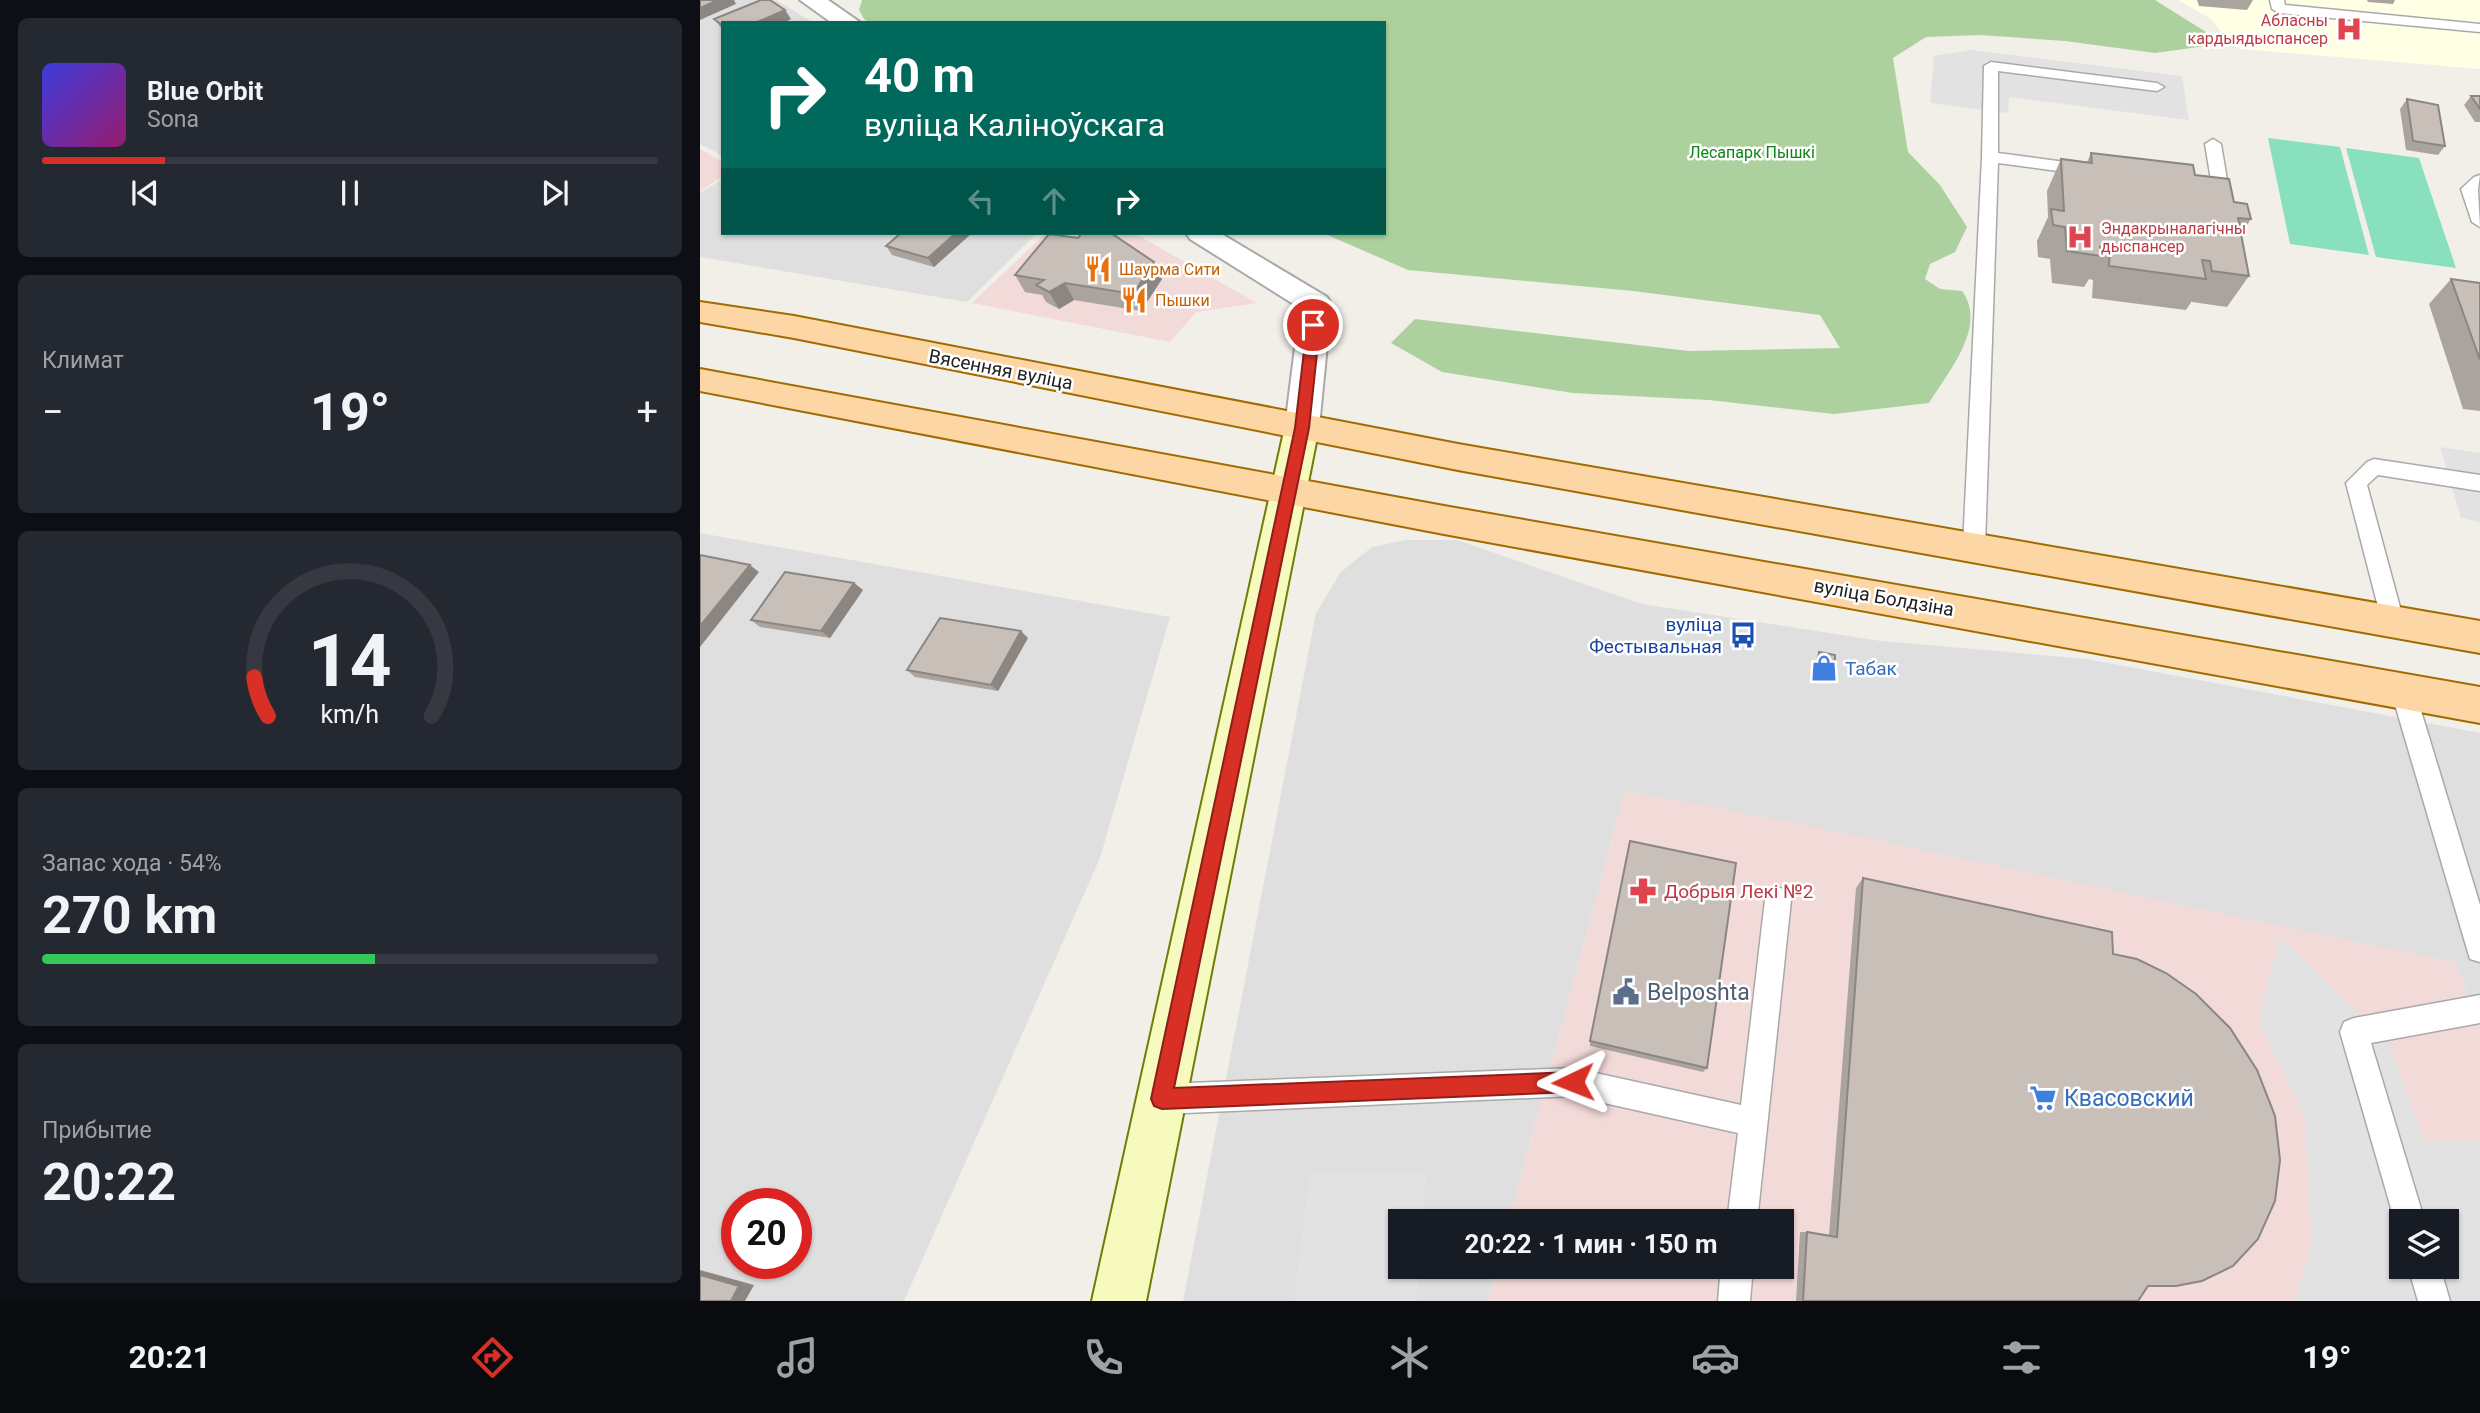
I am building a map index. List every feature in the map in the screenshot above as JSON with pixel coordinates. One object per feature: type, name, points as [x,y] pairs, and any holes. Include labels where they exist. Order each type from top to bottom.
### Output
[{"type":"main road","name":"Вясенняя вуліца","points":[[700,312],[794,327],[1302,428]]},
{"type":"main road","points":[[700,380],[1287,491]]},
{"type":"main road","points":[[1119,1301],[1302,428],[2480,637]]},
{"type":"main road","name":"вуліца Болдзіна","points":[[1287,491],[2480,705]]},
{"type":"street","points":[[812,0],[846,21]]},
{"type":"street","points":[[1203,235],[1286,283],[1316,304],[1302,428]]},
{"type":"lane","points":[[2277,0],[2279,9],[2480,28]]},
{"type":"lane","points":[[1974,547],[1990,158],[1991,66],[2157,87]]},
{"type":"lane","points":[[2179,181],[2220,186],[2213,144]]},
{"type":"lane","points":[[1990,158],[2098,171]]},
{"type":"lane","points":[[2480,180],[2469,189],[2480,222]]},
{"type":"lane","points":[[2393,622],[2356,483],[2374,467],[2480,483]]},
{"type":"lane","points":[[2403,691],[2480,948]]},
{"type":"lane","points":[[1744,1209],[1778,900]]},
{"type":"lane","points":[[2406,1209],[2354,1032],[2480,1009]]},
{"type":"lane","points":[[1162,1099],[1573,1082],[1754,1122]]},
{"type":"lane","points":[[1734,1301],[1736,1279]]},
{"type":"lane","points":[[2428,1279],[2434,1301]]},
{"type":"shaded area","points":[[700,0],[776,0],[811,21],[721,21],[721,155],[700,144]]},
{"type":"shaded area","name":"Абласны кардыядыспансер","points":[[2178,0],[2480,0],[2480,69],[2241,49],[2227,39],[2211,19]]},
{"type":"shaded area","points":[[1971,50],[2182,76],[2189,120],[2009,97],[2008,113],[1930,103],[1934,56]]},
{"type":"shaded area","points":[[700,149],[721,161],[721,177],[700,191]]},
{"type":"shaded area","points":[[721,180],[721,235],[1035,235],[967,302],[700,257],[700,193]]},
{"type":"shaded area","points":[[1044,235],[1138,235],[1257,303],[1196,312],[1170,342],[972,303]]},
{"type":"shaded area","points":[[2440,447],[2480,453],[2480,522],[2461,518]]},
{"type":"shaded area","points":[[700,533],[1170,617],[1100,858],[904,1301],[700,1301]]},
{"type":"shaded area","points":[[1406,540],[1457,540],[1642,604],[1881,641],[2087,659],[2480,733],[2480,1026],[2456,963],[1625,791],[1512,1209],[1388,1209],[1388,1279],[1494,1279],[1488,1301],[1183,1301],[1316,613],[1341,572],[1372,547]]},
{"type":"shaded area","points":[[1625,791],[1800,824],[2456,963],[2480,1026],[2480,1301],[1488,1301],[1494,1279],[1794,1279],[1794,1209],[1512,1209]]},
{"type":"shaded area","points":[[2280,937],[2389,1044],[2425,1143],[2479,1139],[2480,1301],[2293,1301],[2296,1299],[2312,1242],[2304,1114],[2258,1021]]},
{"type":"shaded area","points":[[1310,1172],[1426,1172],[1423,1209],[1388,1209],[1388,1279],[1418,1279],[1416,1301],[1294,1301]]},
{"type":"green space","name":"Лесапарк Пышкі","points":[[862,0],[2155,0],[2206,32],[2206,46],[2155,53],[2065,41],[1980,35],[1926,37],[1893,58],[1908,152],[1940,185],[1967,227],[1955,252],[1930,264],[1925,279],[1940,289],[1962,291],[1969,305],[1968,334],[1955,363],[1929,403],[1834,414],[1709,400],[1573,393],[1442,372],[1391,343],[1415,319],[1689,351],[1840,348],[1820,315],[1633,291],[1408,270],[1328,235],[1386,235],[1386,21],[867,21],[859,10]]},
{"type":"green space","points":[[2268,138],[2340,147],[2369,255],[2290,244]]},
{"type":"green space","points":[[2346,148],[2419,158],[2456,268],[2376,257]]},
{"type":"building","points":[[700,0],[718,0],[700,8]]},
{"type":"building","points":[[761,0],[770,0],[785,10],[760,21],[721,21],[721,24],[714,19]]},
{"type":"building","points":[[2471,96],[2480,96],[2480,109]]},
{"type":"building","points":[[2407,99],[2438,105],[2445,146],[2413,141]]},
{"type":"building","points":[[2091,153],[2193,165],[2195,175],[2229,179],[2234,202],[2247,204],[2251,219],[2238,218],[2249,276],[2212,271],[2210,261],[2202,260],[2206,279],[2109,266],[2110,248],[2100,247],[2101,256],[2067,251],[2065,227],[2053,225],[2051,209],[2064,211],[2061,159],[2092,163]]},
{"type":"building","points":[[899,235],[954,235],[928,258],[886,246]]},
{"type":"building","points":[[1048,235],[1078,238],[1080,235],[1114,235],[1154,262],[1133,294],[1065,283],[1049,292],[1036,285],[1044,280],[1015,275]]},
{"type":"building","points":[[2451,279],[2480,283],[2480,360]]},
{"type":"building","points":[[700,555],[750,565],[700,626]]},
{"type":"building","points":[[785,572],[854,583],[821,631],[751,620]]},
{"type":"building","points":[[940,618],[1021,631],[991,685],[907,670]]},
{"type":"building","points":[[1819,652],[1835,655],[1835,669],[1818,666]]},
{"type":"building","points":[[1630,841],[1736,863],[1707,1068],[1590,1041]]},
{"type":"building","name":"Квасовский","points":[[1863,878],[2112,932],[2113,954],[2137,959],[2166,973],[2196,994],[2230,1028],[2257,1070],[2275,1116],[2280,1160],[2275,1201],[2258,1239],[2233,1266],[2202,1281],[2176,1286],[2148,1286],[2138,1301],[1803,1301],[1807,1232],[1837,1237]]},
{"type":"building","points":[[700,1275],[739,1286],[731,1301],[700,1301]]},
{"type":"place","name":"Абласны кардыядыспансер","points":[[2349,29]]},
{"type":"place","name":"Эндакрыналагічны дыспансер","points":[[2080,237]]},
{"type":"place","name":"Шаурма Сити","points":[[1098,269]]},
{"type":"place","name":"Пышки","points":[[1134,300]]},
{"type":"place","name":"вуліца Фестывальная","points":[[1743,635]]},
{"type":"place","name":"Табак","points":[[1824,668]]},
{"type":"place","name":"Добрыя Лекі №2","points":[[1643,891]]},
{"type":"place","name":"Belposhta","points":[[1626,992]]},
{"type":"place","name":"Квасовский","points":[[2043,1098]]},
{"type":"route","points":[[1313,325],[1302,428],[1162,1099],[1301,1091],[1573,1082]]}]
